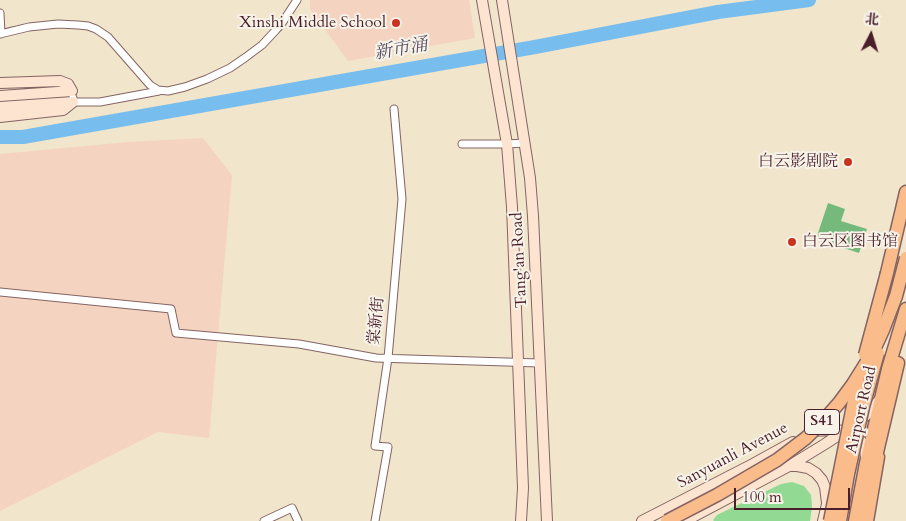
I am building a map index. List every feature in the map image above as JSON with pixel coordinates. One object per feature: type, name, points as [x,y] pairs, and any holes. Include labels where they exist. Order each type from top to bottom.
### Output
[{"type":"highway","points":[[830,521],[854,397],[906,192]]},
{"type":"highway","name":"S41","points":[[667,521],[772,463],[792,449],[824,420],[853,384],[873,352],[890,310],[906,258]]},
{"type":"highway","points":[[840,521],[863,407],[906,262]]},
{"type":"highway","name":"Airport Road","points":[[855,521],[881,398],[906,309]]},
{"type":"highway","points":[[861,521],[906,328]]},
{"type":"highway","points":[[865,361],[866,375],[871,382],[876,383],[880,381],[888,369]]},
{"type":"highway","points":[[868,521],[883,430]]},
{"type":"highway","points":[[832,485],[840,480],[848,480],[856,485],[860,493]]},
{"type":"street","points":[[0,107],[100,102],[176,89],[197,83],[230,68],[254,51],[282,23],[297,0]]},
{"type":"street","name":"Tang'an Road","points":[[482,0],[507,144],[515,248],[523,488],[521,521]]},
{"type":"street","name":"Tang'an Road","points":[[502,0],[530,178],[547,521]]},
{"type":"street","points":[[0,13],[1,34],[58,24],[78,25],[96,29],[114,43],[150,86],[162,90]]},
{"type":"street","points":[[0,83],[60,81],[68,84],[72,91],[73,102]]},
{"type":"street","points":[[0,96],[72,91]]},
{"type":"street","points":[[0,116],[37,114],[63,110],[73,102]]},
{"type":"street","name":"棠新街","points":[[375,521],[388,447],[376,446],[388,358],[402,199],[394,109]]},
{"type":"street","points":[[462,144],[525,143]]},
{"type":"street","name":"Airport Road","points":[[865,361],[906,213]]},
{"type":"street","points":[[0,292],[171,310],[176,333],[299,344],[376,358],[539,363]]},
{"type":"street","points":[[823,521],[865,361]]},
{"type":"street","name":"Sanyuanli Avenue","points":[[642,521],[772,454],[826,420],[850,391],[865,361]]},
{"type":"street","points":[[684,521],[789,466],[846,432],[870,412],[881,398]]},
{"type":"street","points":[[810,431],[832,430],[854,434],[864,445],[866,463]]},
{"type":"street","points":[[789,466],[808,468],[816,473],[825,487],[828,503]]},
{"type":"street","points":[[264,521],[292,508],[298,521]]},
{"type":"shaded area","name":"Xinshi Middle School","points":[[310,0],[469,0],[475,38],[348,61],[310,9]]},
{"type":"shaded area","points":[[203,138],[232,175],[209,438],[158,432],[0,511],[0,154],[128,142]]},
{"type":"green space","points":[[828,203],[845,209],[841,221],[867,229],[859,253],[816,239]]},
{"type":"green space","points":[[792,482],[804,486],[811,495],[810,521],[713,520],[717,515],[781,484]]},
{"type":"waterway","name":"新市涌","points":[[0,137],[23,137],[535,47],[718,12],[809,0]]},
{"type":"place","name":"Xinshi Middle School","points":[[396,23]]},
{"type":"place","name":"白云影剧院","points":[[848,162]]},
{"type":"place","name":"白云区图书馆","points":[[792,242]]}]
